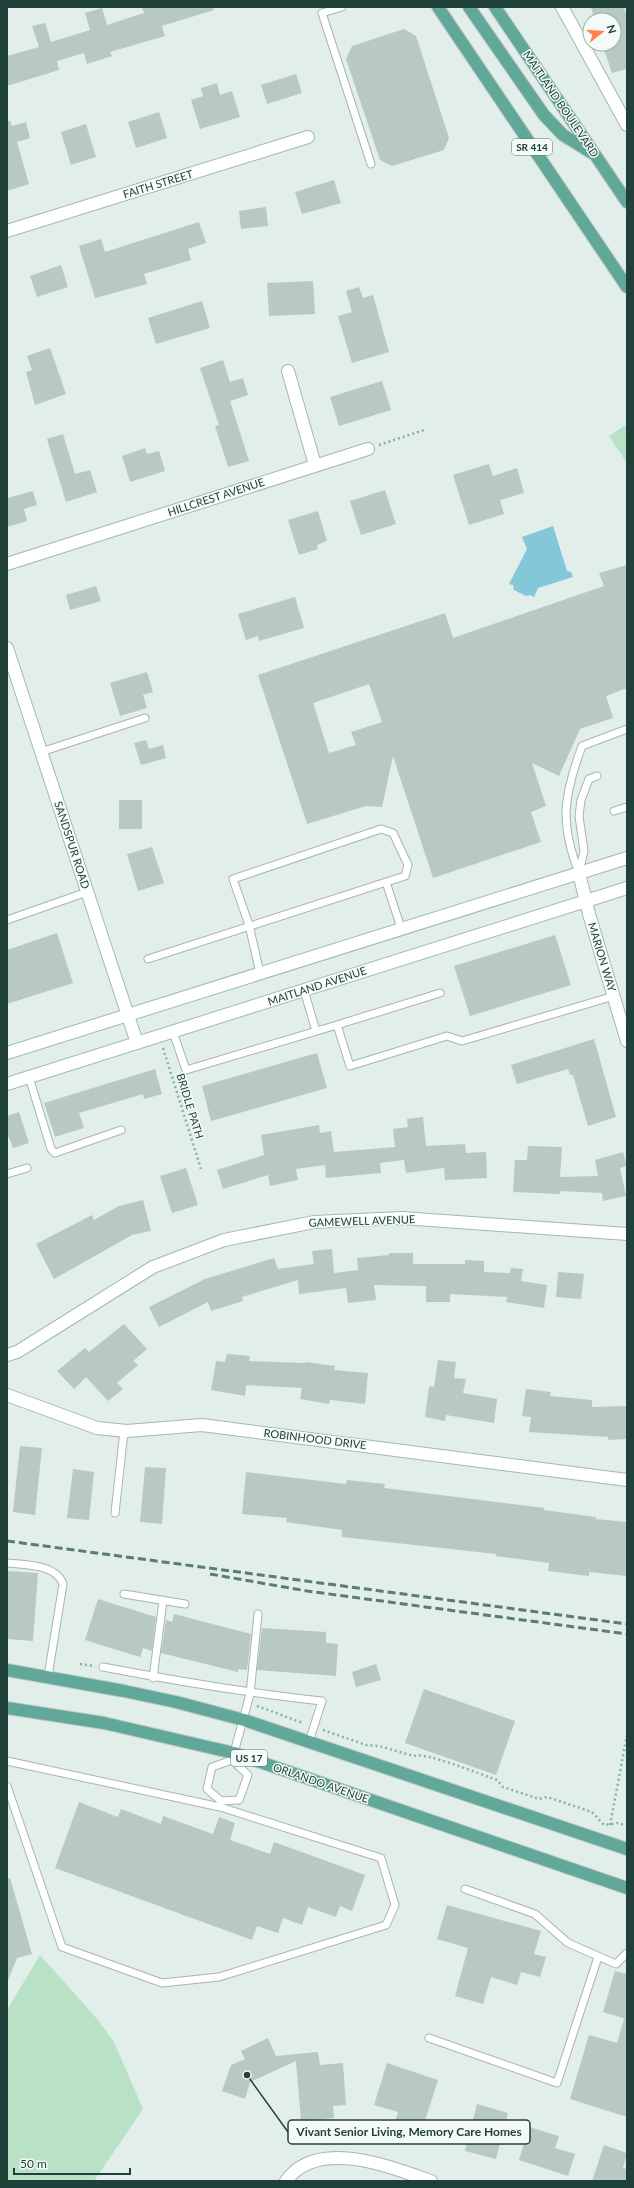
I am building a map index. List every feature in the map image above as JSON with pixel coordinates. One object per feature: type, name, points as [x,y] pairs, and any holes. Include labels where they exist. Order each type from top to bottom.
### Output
[{"type":"main road","name":"SR 414","points":[[438,7],[627,287]]},
{"type":"main road","points":[[469,7],[544,115],[562,135],[596,156]]},
{"type":"main road","name":"MAITLAND BOULEVARD","points":[[495,7],[627,202]]},
{"type":"main road","points":[[7,1670],[48,1676],[176,1702],[244,1720],[627,1849]]},
{"type":"main road","name":"ORLANDO AVENUE","points":[[7,1708],[104,1723],[233,1757],[627,1888]]},
{"type":"street","points":[[562,7],[627,124]]},
{"type":"street","name":"FAITH STREET","points":[[7,231],[308,137]]},
{"type":"street","points":[[288,371],[315,465]]},
{"type":"street","name":"HILLCREST AVENUE","points":[[7,564],[368,448]]},
{"type":"street","name":"SANDSPUR ROAD","points":[[7,648],[137,1043]]},
{"type":"street","points":[[7,1054],[401,928],[627,858]]},
{"type":"street","name":"MARION WAY","points":[[579,873],[627,1041]]},
{"type":"street","name":"MAITLAND AVENUE","points":[[7,1084],[627,888]]},
{"type":"street","name":"GAMEWELL AVENUE","points":[[7,1355],[16,1352],[153,1268],[224,1240],[314,1222],[402,1218],[627,1234]]},
{"type":"street","name":"ROBINHOOD DRIVE","points":[[7,1395],[97,1428],[124,1431],[202,1424],[627,1480]]},
{"type":"street","points":[[286,2181],[292,2172],[311,2162],[342,2157],[365,2160],[432,2181]]},
{"type":"lane","points":[[342,7],[322,13],[371,164]]},
{"type":"lane","points":[[41,752],[145,718]]},
{"type":"lane","points":[[579,873],[566,834],[567,795],[571,775],[582,746],[627,729]]},
{"type":"lane","points":[[579,873],[584,851],[580,816],[581,800],[589,779],[597,776]]},
{"type":"lane","points":[[614,811],[627,807]]},
{"type":"lane","points":[[148,959],[249,925],[405,876],[408,864],[393,833],[381,829],[233,879],[249,925],[260,973]]},
{"type":"lane","points":[[386,882],[401,928]]},
{"type":"lane","points":[[7,920],[87,892]]},
{"type":"lane","points":[[304,990],[316,1031]]},
{"type":"lane","points":[[173,1032],[186,1070],[440,993]]},
{"type":"lane","points":[[337,1025],[350,1066],[447,1036],[462,1041],[614,996]]},
{"type":"lane","points":[[29,1077],[51,1149],[55,1153],[121,1130]]},
{"type":"lane","points":[[7,1174],[27,1168]]},
{"type":"lane","points":[[115,1513],[124,1431]]},
{"type":"lane","points":[[7,1563],[30,1565],[55,1572],[60,1578],[62,1584],[48,1676]]},
{"type":"lane","points":[[124,1594],[185,1604]]},
{"type":"lane","points":[[153,1678],[163,1601]]},
{"type":"lane","points":[[220,1804],[207,1789],[212,1767],[233,1757],[244,1720],[250,1694],[258,1614]]},
{"type":"lane","points":[[106,1667],[153,1678],[250,1694],[322,1701],[309,1742]]},
{"type":"lane","points":[[220,1804],[238,1800],[248,1775],[233,1757]]},
{"type":"lane","points":[[7,1761],[220,1804],[381,1858],[395,1905],[386,1925],[219,1977],[162,1983],[62,1947],[7,1786]]},
{"type":"lane","points":[[465,1888],[535,1914],[568,1942],[598,1957],[616,1964],[627,1953]]},
{"type":"lane","points":[[429,2038],[557,2083],[598,1957]]},
{"type":"path","points":[[368,448],[424,430]]},
{"type":"path","name":"BRIDLE PATH","points":[[164,1048],[201,1169]]},
{"type":"path","points":[[80,1664],[106,1667]]},
{"type":"path","points":[[248,1703],[366,1745],[379,1746],[414,1756],[419,1754],[439,1759],[497,1780],[503,1787],[539,1799],[547,1797],[592,1812],[604,1825],[618,1823],[627,1826]]},
{"type":"path","points":[[610,1825],[627,1735]]},
{"type":"green space","points":[[627,424],[627,463],[609,436]]},
{"type":"green space","points":[[40,1955],[98,2020],[114,2042],[143,2109],[94,2181],[7,2181],[7,2010]]},
{"type":"water","points":[[553,526],[567,571],[571,572],[573,577],[538,588],[534,597],[530,595],[526,596],[514,590],[513,585],[509,584],[527,549],[522,537]]},
{"type":"building","points":[[142,7],[213,7],[214,10],[162,26],[165,36],[110,52],[112,56],[87,64],[84,53],[57,61],[59,70],[7,86],[7,56],[39,47],[32,26],[45,23],[51,42],[90,30],[85,13],[102,8],[107,25],[144,13]]},
{"type":"building","points":[[591,7],[624,7],[627,17],[627,69],[612,73],[605,52],[622,52],[622,12],[593,12]]},
{"type":"building","points":[[404,29],[416,36],[449,138],[444,150],[392,166],[380,160],[346,59],[352,46]]},
{"type":"building","points":[[296,74],[302,93],[267,104],[261,85]]},
{"type":"building","points":[[217,83],[220,95],[232,91],[240,117],[200,129],[191,100],[203,96],[201,88]]},
{"type":"building","points":[[159,112],[167,138],[136,148],[128,122]]},
{"type":"building","points":[[7,121],[10,121],[12,126],[26,122],[30,138],[17,142],[29,184],[7,191]]},
{"type":"building","points":[[86,124],[96,157],[71,165],[61,132]]},
{"type":"building","points":[[334,180],[341,203],[302,214],[295,192]]},
{"type":"building","points":[[266,207],[268,226],[241,229],[239,211]]},
{"type":"building","points":[[199,222],[206,243],[188,249],[191,260],[144,274],[147,284],[95,298],[79,246],[101,239],[105,252]]},
{"type":"building","points":[[61,265],[68,287],[37,297],[30,276]]},
{"type":"building","points":[[313,281],[315,314],[269,316],[267,283]]},
{"type":"building","points":[[359,287],[363,298],[373,295],[389,352],[352,363],[338,316],[352,312],[346,291]]},
{"type":"building","points":[[202,301],[210,328],[156,344],[148,318]]},
{"type":"building","points":[[50,348],[66,394],[35,405],[26,372],[32,370],[27,356]]},
{"type":"building","points":[[223,360],[230,382],[243,378],[248,395],[230,401],[249,461],[228,467],[215,426],[219,425],[200,368]]},
{"type":"building","points":[[382,381],[391,410],[339,426],[330,397]]},
{"type":"building","points":[[63,434],[75,474],[90,470],[97,492],[66,502],[47,439]]},
{"type":"building","points":[[145,448],[147,454],[159,451],[165,471],[130,482],[122,456]]},
{"type":"building","points":[[489,464],[493,476],[517,468],[524,493],[500,500],[504,514],[469,525],[453,475]]},
{"type":"building","points":[[385,490],[396,524],[361,535],[350,501]]},
{"type":"building","points":[[33,491],[37,505],[24,509],[27,521],[7,527],[7,498]]},
{"type":"building","points":[[318,511],[327,541],[317,545],[318,549],[299,555],[288,520]]},
{"type":"building","points":[[627,565],[627,688],[606,696],[613,718],[580,729],[559,776],[532,763],[546,806],[531,812],[541,842],[433,878],[393,756],[382,807],[366,806],[307,824],[258,675],[445,613],[453,638],[604,586],[599,573]],"holes":[[[369,684],[382,722],[351,732],[356,745],[329,753],[313,703]]]},
{"type":"building","points":[[96,586],[101,601],[70,610],[66,595]]},
{"type":"building","points":[[295,597],[304,628],[259,641],[258,636],[246,640],[238,614]]},
{"type":"building","points":[[147,672],[153,692],[143,695],[147,708],[120,716],[110,683]]},
{"type":"building","points":[[146,740],[149,749],[163,745],[166,758],[141,765],[134,743]]},
{"type":"building","points":[[119,800],[142,800],[142,829],[119,829]]},
{"type":"building","points":[[152,847],[164,883],[138,891],[127,854]]},
{"type":"building","points":[[57,933],[73,983],[7,1004],[7,950]]},
{"type":"building","points":[[555,935],[571,985],[470,1016],[454,966]]},
{"type":"building","points":[[594,1039],[616,1117],[588,1126],[573,1075],[570,1075],[568,1069],[517,1084],[511,1065]]},
{"type":"building","points":[[317,1053],[327,1088],[211,1121],[202,1086]]},
{"type":"building","points":[[155,1069],[162,1094],[144,1099],[143,1094],[79,1113],[84,1128],[55,1137],[44,1103]]},
{"type":"building","points":[[19,1112],[29,1143],[13,1148],[9,1137],[7,1138],[7,1116]]},
{"type":"building","points":[[423,1117],[426,1146],[465,1144],[466,1153],[486,1152],[487,1178],[445,1180],[444,1168],[406,1173],[404,1160],[380,1163],[381,1173],[326,1178],[325,1165],[296,1169],[298,1180],[270,1186],[268,1175],[223,1189],[217,1170],[264,1155],[261,1135],[319,1125],[320,1133],[331,1131],[334,1152],[395,1147],[393,1129],[408,1127],[407,1119]]},
{"type":"building","points":[[528,1146],[562,1147],[560,1177],[598,1176],[595,1160],[623,1152],[627,1166],[620,1168],[626,1196],[603,1201],[602,1193],[560,1191],[560,1194],[513,1192],[515,1160],[527,1160]]},
{"type":"building","points":[[186,1168],[198,1205],[172,1213],[160,1176]]},
{"type":"building","points":[[143,1200],[151,1231],[132,1235],[54,1279],[36,1244],[92,1215],[94,1220],[119,1206]]},
{"type":"building","points":[[332,1249],[334,1273],[358,1270],[357,1258],[389,1255],[389,1253],[413,1253],[413,1264],[465,1264],[465,1260],[484,1261],[484,1272],[510,1273],[511,1268],[523,1269],[521,1281],[547,1285],[544,1308],[506,1302],[507,1297],[450,1294],[450,1302],[426,1302],[426,1286],[374,1285],[376,1300],[348,1303],[346,1288],[299,1294],[298,1280],[242,1297],[243,1301],[211,1311],[208,1302],[159,1327],[149,1307],[205,1279],[274,1258],[278,1269],[314,1264],[312,1251]]},
{"type":"building","points":[[558,1272],[584,1274],[581,1299],[556,1297]]},
{"type":"building","points":[[124,1324],[147,1349],[133,1361],[138,1365],[117,1383],[123,1389],[108,1401],[86,1377],[74,1389],[57,1371],[85,1348],[89,1352]]},
{"type":"building","points":[[227,1354],[250,1356],[249,1361],[305,1362],[335,1366],[334,1370],[368,1373],[365,1404],[330,1400],[329,1404],[300,1399],[302,1388],[246,1385],[245,1396],[211,1390],[216,1361],[225,1362]]},
{"type":"building","points":[[438,1360],[456,1362],[454,1378],[466,1379],[463,1393],[497,1399],[494,1423],[446,1415],[445,1421],[425,1417],[429,1386],[434,1387]]},
{"type":"building","points":[[526,1389],[551,1392],[550,1396],[592,1400],[592,1407],[627,1406],[627,1439],[608,1440],[608,1437],[529,1432],[531,1417],[522,1416]]},
{"type":"building","points":[[20,1446],[42,1448],[35,1515],[13,1512]]},
{"type":"building","points":[[145,1467],[166,1468],[162,1524],[140,1522]]},
{"type":"building","points":[[73,1469],[94,1472],[89,1520],[67,1518]]},
{"type":"building","points":[[246,1472],[346,1484],[347,1480],[385,1484],[384,1488],[544,1508],[544,1510],[596,1517],[596,1519],[627,1522],[627,1576],[589,1572],[589,1576],[548,1571],[549,1563],[496,1556],[496,1554],[342,1537],[342,1530],[286,1522],[287,1518],[242,1514]]},
{"type":"building","points":[[7,1571],[38,1573],[33,1641],[7,1639]]},
{"type":"building","points":[[98,1599],[156,1617],[152,1651],[143,1648],[140,1657],[85,1640]]},
{"type":"building","points":[[174,1614],[251,1634],[247,1670],[238,1669],[238,1672],[161,1653],[166,1620],[172,1622]]},
{"type":"building","points":[[262,1628],[326,1632],[326,1643],[338,1644],[336,1676],[257,1670]]},
{"type":"building","points":[[376,1664],[381,1680],[356,1687],[352,1672]]},
{"type":"building","points":[[424,1689],[515,1721],[496,1775],[405,1743]]},
{"type":"building","points":[[79,1802],[118,1817],[121,1809],[161,1824],[163,1816],[213,1834],[219,1817],[235,1823],[230,1840],[270,1854],[274,1842],[365,1875],[352,1911],[340,1906],[336,1917],[308,1907],[302,1925],[283,1918],[278,1933],[257,1926],[252,1940],[55,1868]]},
{"type":"building","points":[[10,1878],[32,1954],[17,1958],[7,1983],[7,1879]]},
{"type":"building","points":[[447,1905],[541,1931],[534,1954],[546,1957],[540,1977],[521,1972],[517,1985],[491,1977],[483,2004],[455,1996],[468,1948],[437,1939]]},
{"type":"building","points":[[615,1971],[627,1974],[627,2117],[570,2099],[589,2035],[617,2043],[624,2019],[626,2019],[603,2012]]},
{"type":"building","points":[[268,2038],[276,2056],[318,2052],[320,2065],[343,2063],[346,2105],[333,2106],[334,2118],[301,2121],[296,2061],[250,2082],[245,2099],[222,2091],[231,2065],[245,2059],[241,2051]]},
{"type":"building","points":[[387,2063],[438,2080],[421,2133],[394,2125],[398,2112],[374,2105]]},
{"type":"building","points":[[477,2104],[508,2113],[496,2159],[465,2151]]},
{"type":"building","points":[[529,2127],[559,2136],[555,2148],[575,2154],[568,2176],[519,2160]]},
{"type":"building","points":[[604,2145],[627,2153],[623,2168],[627,2169],[627,2181],[592,2181]]},
{"type":"railway","points":[[7,1541],[627,1624]]},
{"type":"railway","points":[[210,1574],[307,1591],[627,1634]]},
{"type":"place","name":"Vivant Senior Living, Memory Care Homes","points":[[247,2075]]}]
